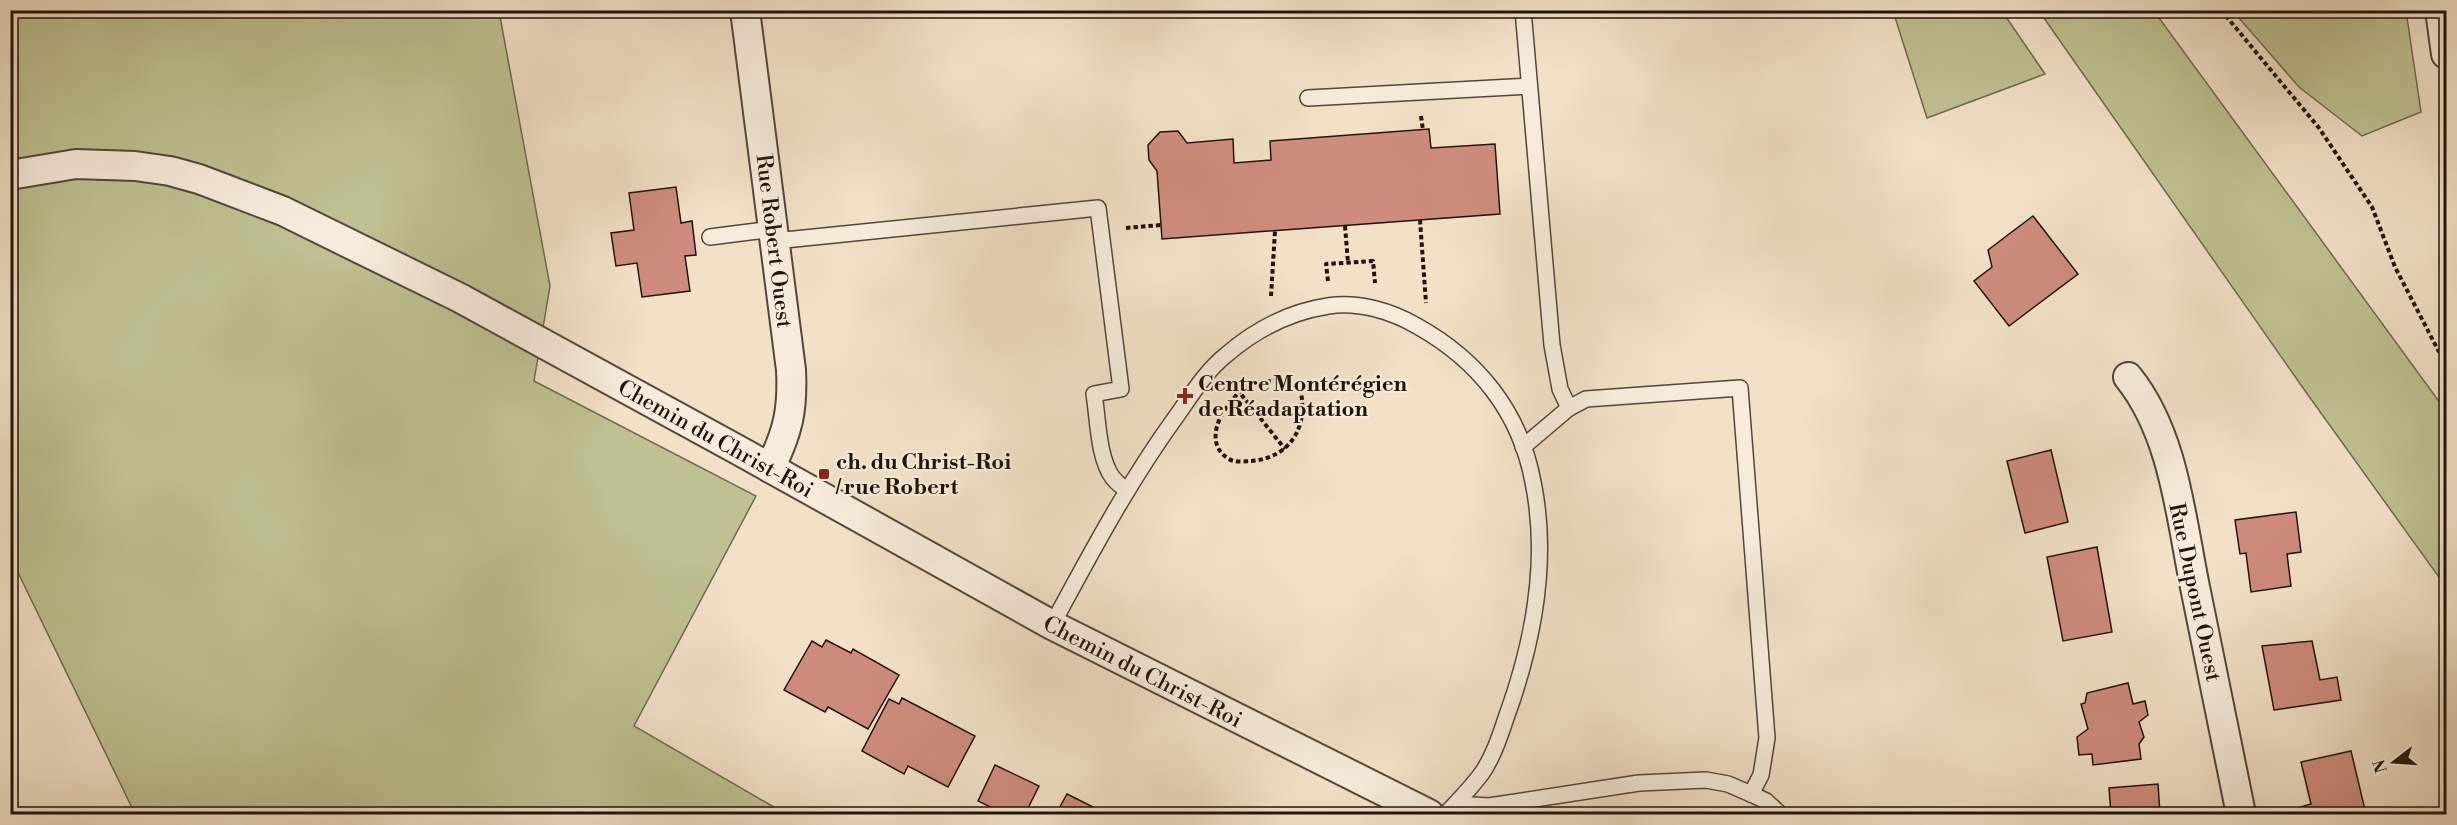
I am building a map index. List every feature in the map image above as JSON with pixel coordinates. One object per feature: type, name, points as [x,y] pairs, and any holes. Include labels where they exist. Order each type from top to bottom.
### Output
[{"type":"street","name":"Rue Robert Ouest","points":[[745,10],[792,392],[787,430],[770,468]]},
{"type":"street","points":[[2440,10],[2446,54]]},
{"type":"street","name":"Chemin du Christ-Roi","points":[[10,176],[51,167],[101,164],[170,171],[235,191],[318,227],[460,298],[1052,625],[1429,814]]},
{"type":"street","name":"Rue Dupont Ouest","points":[[2128,377],[2146,402],[2165,453],[2174,486],[2241,814]]},
{"type":"lane","points":[[1523,10],[1552,345],[1560,389],[1569,408]]},
{"type":"lane","points":[[1308,99],[1529,86]]},
{"type":"lane","points":[[710,237],[774,235],[1098,208],[1121,389],[1094,394],[1102,452],[1107,468],[1112,477],[1127,490]]},
{"type":"lane","points":[[1052,625],[1127,490],[1158,441],[1202,381],[1225,356],[1252,335],[1280,319],[1330,305],[1377,309],[1399,316],[1452,347],[1476,369],[1496,393],[1523,447],[1533,480],[1540,548],[1530,638],[1515,696],[1483,772],[1451,809]]},
{"type":"lane","points":[[1523,447],[1569,408],[1586,399],[1740,387],[1767,738],[1761,775],[1751,794]]},
{"type":"lane","points":[[1451,809],[1490,806],[1572,792],[1679,780],[1706,780],[1728,784],[1751,794],[1766,801],[1780,814]]},
{"type":"path","points":[[2222,10],[2319,128],[2372,207],[2395,267],[2446,361]]},
{"type":"path","points":[[1421,114],[1423,130]]},
{"type":"path","points":[[1420,220],[1427,313]]},
{"type":"path","points":[[1119,228],[1161,225]]},
{"type":"path","points":[[1345,226],[1348,263]]},
{"type":"path","points":[[1270,307],[1275,231]]},
{"type":"path","points":[[1329,290],[1326,264],[1373,261],[1375,291]]},
{"type":"path","points":[[1229,379],[1285,450]]},
{"type":"path","points":[[1288,379],[1300,388],[1304,405],[1301,426],[1285,450],[1257,460],[1240,462],[1228,459],[1217,446],[1214,431],[1223,413],[1239,392],[1271,380],[1288,379]]},
{"type":"green space","points":[[11,11],[499,11],[550,286],[534,381],[756,496],[634,726],[786,814],[135,814],[11,558]]},
{"type":"green space","points":[[1893,11],[2002,11],[2045,74],[1927,118]]},
{"type":"green space","points":[[2039,11],[2154,11],[2446,411],[2446,587],[2308,395]]},
{"type":"green space","points":[[2233,11],[2406,11],[2421,112],[2362,136],[2299,87]]},
{"type":"building","points":[[1429,129],[1431,148],[1495,144],[1500,214],[1162,239],[1157,171],[1149,160],[1148,145],[1160,132],[1178,131],[1187,143],[1233,139],[1234,163],[1271,160],[1270,141]]},
{"type":"building","points":[[676,187],[681,223],[692,221],[696,255],[685,256],[690,291],[642,297],[637,263],[616,266],[611,233],[634,230],[629,193]]},
{"type":"building","points":[[2033,216],[2078,274],[2009,326],[1974,281],[1992,267],[1988,250]]},
{"type":"building","points":[[2051,450],[2068,522],[2025,533],[2007,461]]},
{"type":"building","points":[[2296,512],[2301,552],[2287,554],[2291,586],[2251,592],[2246,553],[2240,554],[2235,520]]},
{"type":"building","points":[[2097,547],[2112,632],[2063,641],[2047,557]]},
{"type":"building","points":[[826,640],[851,653],[853,649],[899,675],[868,729],[828,707],[825,712],[784,690],[812,641],[822,647]]},
{"type":"building","points":[[2312,641],[2320,680],[2337,677],[2341,700],[2274,710],[2262,646]]},
{"type":"building","points":[[2128,683],[2133,704],[2145,701],[2148,715],[2139,722],[2144,737],[2139,744],[2141,759],[2093,765],[2092,754],[2079,755],[2077,737],[2088,729],[2081,704],[2085,703],[2087,693]]},
{"type":"building","points":[[902,698],[975,736],[948,787],[908,766],[904,774],[862,751],[889,699],[899,704]]},
{"type":"building","points":[[2351,751],[2366,814],[2298,814],[2297,808],[2311,804],[2301,762]]},
{"type":"building","points":[[995,765],[1039,786],[1025,814],[1005,814],[978,801]]},
{"type":"building","points":[[2158,784],[2160,814],[2111,814],[2109,788]]},
{"type":"building","points":[[1067,794],[1107,814],[1056,814]]},
{"type":"place","name":"Centre Montérégien de Réadaptation","points":[[1185,396]]},
{"type":"place","name":"ch. du Christ-Roi / rue Robert","points":[[824,474]]}]
